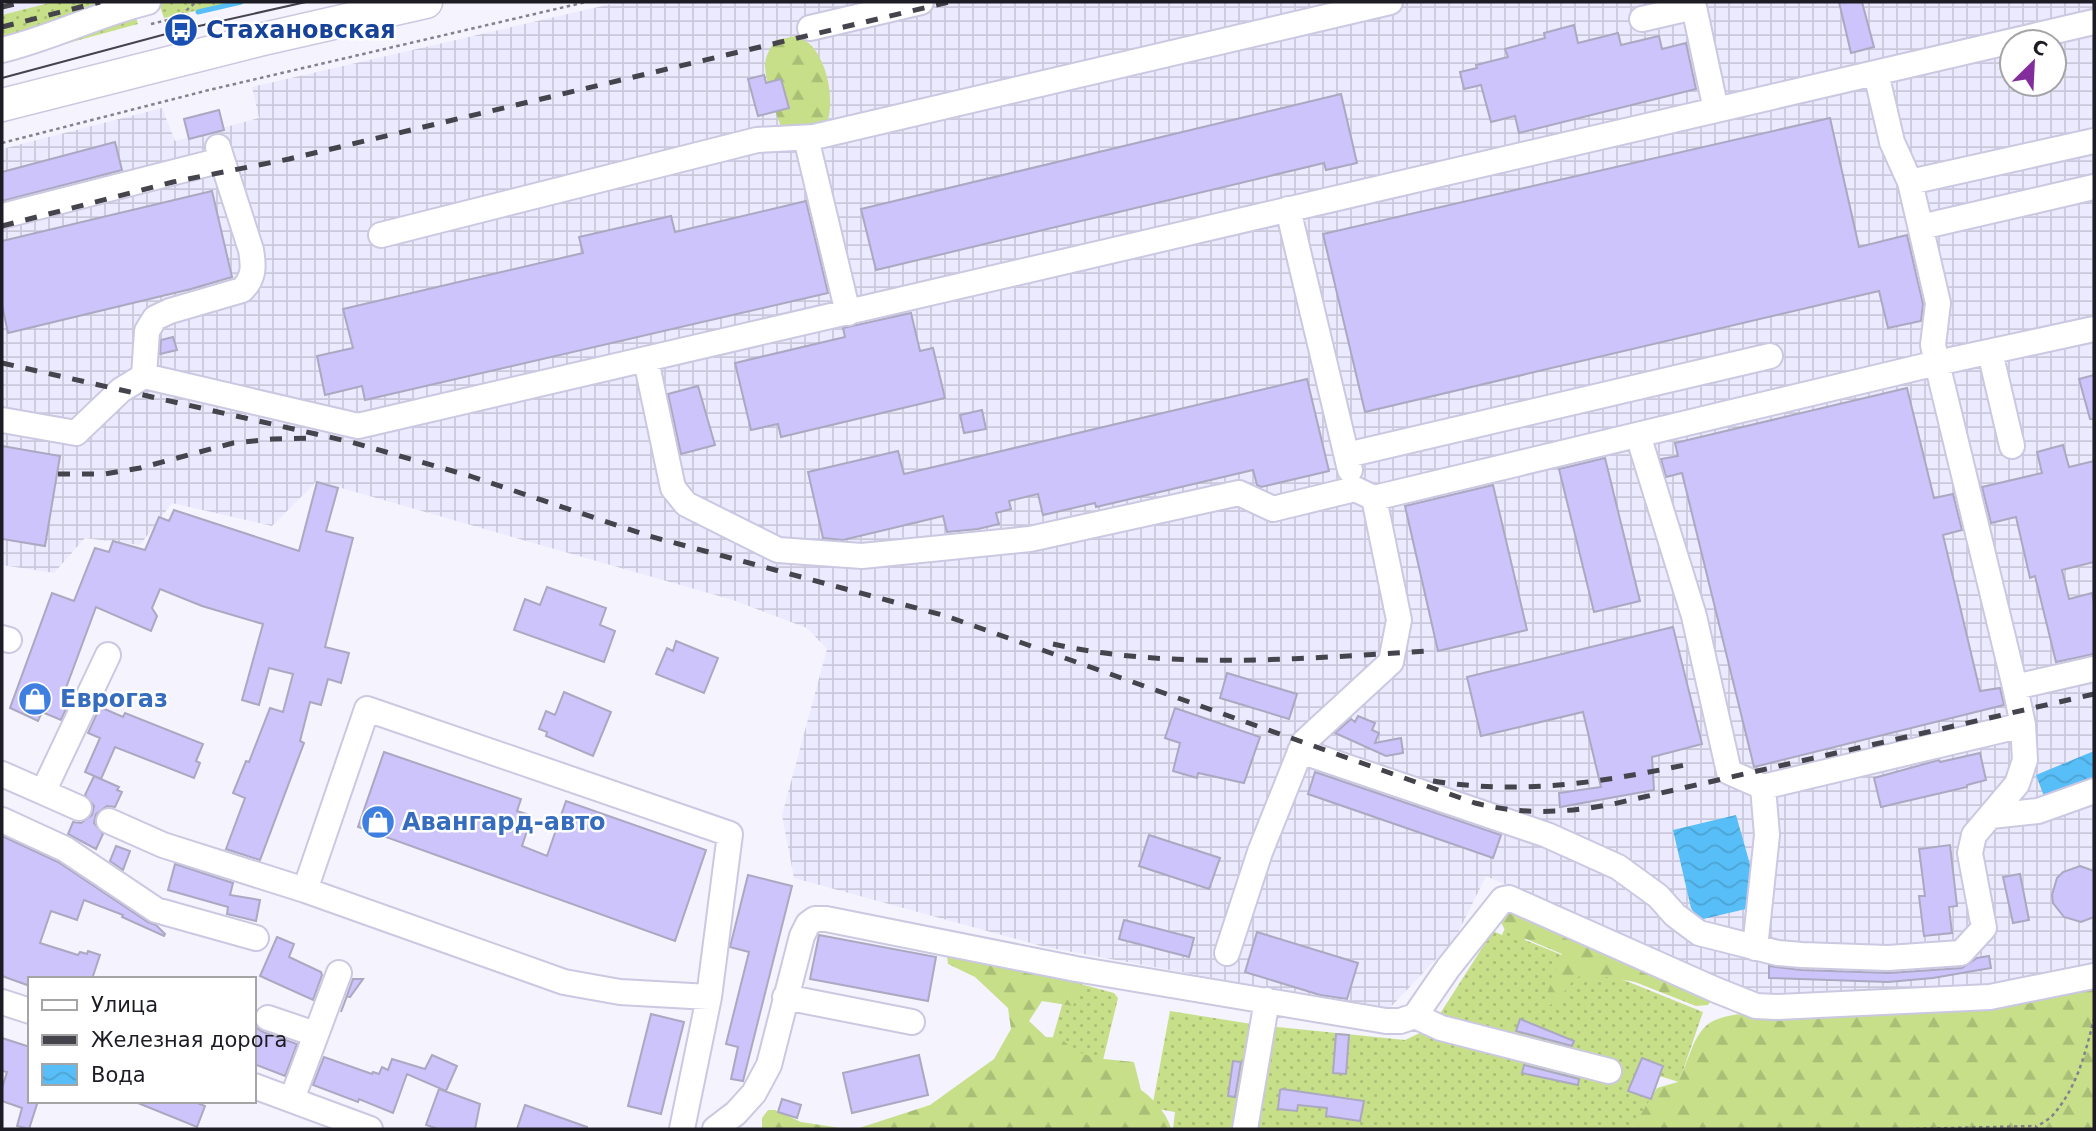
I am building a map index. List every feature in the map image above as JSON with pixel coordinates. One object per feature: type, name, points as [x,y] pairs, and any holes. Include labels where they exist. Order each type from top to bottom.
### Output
[{"type":"main road","points":[[2,105],[259,40],[426,2]]},
{"type":"street","points":[[810,28],[921,2]]},
{"type":"street","points":[[381,236],[757,140],[806,138],[1390,2]]},
{"type":"street","points":[[1642,19],[1694,7],[1716,110]]},
{"type":"street","points":[[2,50],[23,45],[121,8],[147,12]]},
{"type":"street","points":[[2,420],[76,433],[121,390],[144,376],[358,426],[2094,22]]},
{"type":"street","points":[[1300,751],[1547,835],[1618,867],[1658,896],[1675,915],[1699,933],[1755,948],[1802,955],[1888,958],[1961,953],[1984,928],[1970,853],[1974,835],[2017,784],[2025,760],[2023,725],[1933,345],[1938,303],[1921,227],[1910,182],[1892,142],[1876,73]]},
{"type":"street","points":[[806,138],[848,313]]},
{"type":"street","points":[[1910,182],[2094,141]]},
{"type":"street","points":[[2,216],[220,153],[251,250],[254,267],[250,282],[242,290],[155,318],[147,331],[144,376]]},
{"type":"street","points":[[1921,227],[2094,187]]},
{"type":"street","points":[[1227,953],[1260,852],[1304,742],[1391,662],[1399,621],[1364,494],[1347,455],[1288,209]]},
{"type":"street","points":[[646,360],[673,488],[686,505],[778,550],[862,556],[1030,539],[1239,493],[1273,509],[1364,494],[1638,435],[1937,363],[2094,329]]},
{"type":"street","points":[[1990,352],[2012,446]]},
{"type":"street","points":[[1347,455],[1770,356]]},
{"type":"street","points":[[1638,435],[1695,616],[1729,772],[1763,787],[2023,725]]},
{"type":"street","points":[[43,792],[108,655]]},
{"type":"street","points":[[2015,687],[2094,669]]},
{"type":"street","points":[[305,890],[367,709],[730,834],[709,997],[682,1129]]},
{"type":"street","points":[[2,774],[79,808]]},
{"type":"street","points":[[1755,948],[1767,835],[1763,787]]},
{"type":"street","points":[[1991,816],[2038,811],[2094,791]]},
{"type":"street","points":[[2,820],[65,849],[156,910],[256,938]]},
{"type":"street","points":[[108,821],[163,845],[305,890],[564,982],[620,992],[709,997]]},
{"type":"street","points":[[715,1129],[745,1103],[769,1065],[802,936],[808,924],[815,919],[1076,969],[1386,1021],[1400,1021],[1415,1016],[1448,968],[1503,899],[1509,898],[1756,1006],[1990,997],[2094,976]]},
{"type":"street","points":[[292,1099],[339,973]]},
{"type":"street","points":[[785,997],[912,1022]]},
{"type":"street","points":[[1245,1129],[1267,1000]]},
{"type":"street","points":[[2,1003],[28,1011]]},
{"type":"street","points":[[1415,1016],[1441,1028],[1609,1071]]},
{"type":"street","points":[[268,1017],[315,1034]]},
{"type":"street","points":[[256,1087],[370,1129]]},
{"type":"path","points":[[178,17],[196,2]]},
{"type":"path","points":[[2,143],[209,90],[586,2]]},
{"type":"path","points":[[147,12],[147,25],[188,15],[193,33]]},
{"type":"path","points":[[1909,1129],[2035,1128],[2049,1119],[2063,1102],[2080,1070],[2094,1019]]},
{"type":"shaded area","points":[[2,2],[126,2],[2,33]]},
{"type":"shaded area","points":[[620,2],[2094,2],[2094,971],[1942,990],[1774,1003],[1486,876],[1455,939],[1388,1010],[1045,947],[794,878],[782,815],[827,649],[807,628],[733,600],[317,481],[272,526],[172,503],[140,545],[85,538],[54,573],[2,565],[2,149],[162,108],[175,141],[259,118],[252,87]]},
{"type":"green space","points":[[53,2],[235,2],[164,18],[159,4],[134,11],[138,24],[2,61],[2,15]]},
{"type":"green space","points":[[796,36],[815,50],[827,75],[830,104],[825,128],[782,128],[774,106],[766,73],[767,56],[776,40]]},
{"type":"green space","points":[[1508,910],[1711,1001],[1708,1005],[1696,1006],[1635,982],[1609,977],[1588,979],[1580,976],[1555,1002],[1542,1007],[1562,954],[1505,930],[1501,922]]},
{"type":"green space","points":[[1505,928],[1526,936],[1525,940],[1703,1012],[1679,1082],[1656,1075],[1652,1085],[1656,1086],[1651,1100],[1632,1129],[1248,1129],[1268,1026],[1405,1040],[1422,1032],[1436,1020],[1493,931],[1502,935]]},
{"type":"green space","points":[[946,948],[1068,972],[1081,982],[1073,1006],[1042,1001],[1029,1021],[1046,1037],[1061,1038],[1077,1051],[1104,1059],[1134,1062],[1141,1090],[1159,1107],[1171,1129],[856,1129],[930,1105],[994,1059],[1011,1029],[1008,1008],[975,977],[948,964]]},
{"type":"green space","points":[[1069,981],[1114,993],[1118,998],[1098,1081],[1044,1068]]},
{"type":"green space","points":[[2094,988],[2094,1129],[1632,1129],[1657,1088],[1678,1082],[1694,1043],[1705,1027],[1720,1018],[1753,1012]]},
{"type":"green space","points":[[1170,1011],[1258,1025],[1237,1129],[1173,1129],[1175,1112],[1152,1108]]},
{"type":"green space","points":[[768,1110],[775,1110],[801,1122],[847,1129],[762,1129],[762,1118]]},
{"type":"water","points":[[2094,751],[2094,779],[2045,799],[2036,775]]},
{"type":"water","points":[[1736,815],[1751,868],[1750,908],[1699,920],[1691,908],[1673,830]]},
{"type":"building","points":[[1839,2],[1862,2],[1874,47],[1851,53]]},
{"type":"building","points":[[1574,25],[1578,43],[1618,33],[1621,45],[1659,36],[1662,49],[1686,43],[1696,89],[1519,133],[1515,116],[1491,122],[1481,85],[1464,89],[1460,72],[1508,57],[1505,49],[1545,38],[1544,33]]},
{"type":"building","points":[[764,75],[766,83],[781,79],[789,108],[758,116],[748,79]]},
{"type":"building","points":[[1341,94],[1357,163],[1326,170],[1324,163],[876,270],[861,209]]},
{"type":"building","points":[[219,110],[224,130],[189,139],[184,119]]},
{"type":"building","points":[[1830,118],[1859,247],[1907,235],[1923,304],[1921,321],[1888,328],[1879,291],[1365,412],[1323,234]]},
{"type":"building","points":[[115,142],[122,170],[2,201],[2,172]]},
{"type":"building","points":[[212,191],[232,277],[8,333],[2,305],[2,241]]},
{"type":"building","points":[[806,201],[828,293],[365,400],[362,386],[325,395],[317,356],[353,348],[343,309],[583,253],[579,237],[671,216],[675,232]]},
{"type":"building","points":[[911,313],[920,351],[933,348],[945,398],[781,437],[778,424],[751,430],[735,363],[845,337],[843,328]]},
{"type":"building","points":[[173,337],[177,350],[160,354],[161,340]]},
{"type":"building","points":[[2094,375],[2094,419],[2090,419],[2079,379]]},
{"type":"building","points":[[1307,379],[1329,471],[1261,487],[1257,485],[1253,470],[1096,507],[1095,503],[1043,515],[1038,494],[1009,501],[1011,509],[996,513],[999,524],[978,529],[947,532],[943,516],[843,540],[823,538],[808,472],[898,451],[904,474]]},
{"type":"building","points":[[698,386],[715,445],[681,454],[668,394]]},
{"type":"building","points":[[1907,388],[1934,498],[1953,494],[1962,530],[1943,535],[1980,691],[2000,688],[2004,705],[1754,767],[1682,473],[1666,477],[1661,459],[1678,456],[1675,443]]},
{"type":"building","points":[[982,410],[986,429],[964,433],[960,415]]},
{"type":"building","points":[[2063,445],[2069,467],[2094,461],[2094,562],[2062,570],[2069,599],[2092,593],[2094,654],[2056,662],[2035,576],[2030,578],[2016,517],[1991,523],[1982,487],[2042,473],[2037,452]]},
{"type":"building","points":[[2,446],[60,456],[45,546],[2,539]]},
{"type":"building","points":[[1605,458],[1640,601],[1594,612],[1559,469]]},
{"type":"building","points":[[317,482],[338,488],[326,531],[353,538],[325,647],[349,653],[341,683],[328,679],[321,705],[310,702],[300,741],[304,743],[260,860],[226,849],[245,798],[233,793],[246,761],[249,762],[270,708],[283,712],[293,674],[269,668],[259,705],[242,700],[263,624],[202,606],[160,589],[152,608],[157,616],[151,631],[96,607],[63,696],[70,700],[61,720],[42,712],[38,721],[10,708],[52,593],[74,601],[95,548],[109,552],[113,541],[145,550],[159,517],[169,521],[174,510],[299,551]]},
{"type":"building","points":[[1493,485],[1527,630],[1438,651],[1405,506]]},
{"type":"building","points":[[547,587],[606,608],[600,625],[615,631],[604,662],[514,630],[525,599],[540,605]]},
{"type":"building","points":[[1673,627],[1702,744],[1652,757],[1654,790],[1560,807],[1559,793],[1601,787],[1583,712],[1481,736],[1467,677]]},
{"type":"building","points":[[676,641],[718,658],[704,693],[656,674],[667,648],[673,651]]},
{"type":"building","points":[[1227,673],[1297,694],[1289,719],[1220,698]]},
{"type":"building","points":[[564,692],[611,712],[593,756],[546,736],[547,732],[539,729],[546,711],[555,715]]},
{"type":"building","points":[[100,707],[123,717],[125,713],[203,744],[196,761],[200,763],[194,778],[115,747],[101,779],[85,772],[100,738],[88,733]]},
{"type":"building","points":[[1175,708],[1260,737],[1244,783],[1198,773],[1197,778],[1173,771],[1180,743],[1165,738]]},
{"type":"building","points":[[1358,716],[1375,723],[1372,730],[1379,733],[1375,743],[1401,738],[1403,753],[1386,756],[1335,733],[1351,719],[1355,722]]},
{"type":"building","points":[[384,752],[521,799],[517,811],[532,816],[522,846],[547,856],[566,801],[706,850],[675,941],[358,827]]},
{"type":"building","points":[[1980,753],[1986,780],[1881,807],[1874,778],[1939,760],[1940,762]]},
{"type":"building","points":[[1315,772],[1501,835],[1493,858],[1308,794]]},
{"type":"building","points":[[94,776],[119,787],[117,790],[122,792],[115,807],[107,806],[96,814],[94,823],[103,834],[96,849],[68,834],[73,822],[81,823],[92,815],[94,806],[85,795]]},
{"type":"building","points":[[1149,835],[1220,858],[1209,889],[1139,866]]},
{"type":"building","points":[[2,836],[58,862],[156,925],[165,934],[164,936],[122,917],[123,915],[84,900],[77,920],[51,911],[40,943],[78,955],[80,952],[87,954],[88,951],[100,955],[93,977],[28,977],[28,985],[2,976]]},
{"type":"building","points":[[1950,845],[1957,906],[1949,907],[1952,933],[1924,936],[1919,896],[1925,896],[1919,849]]},
{"type":"building","points":[[116,846],[130,851],[123,870],[110,861]]},
{"type":"building","points":[[175,864],[233,883],[230,895],[260,900],[256,921],[227,914],[228,907],[168,890]]},
{"type":"building","points":[[2080,866],[2094,871],[2094,917],[2081,922],[2064,917],[2053,903],[2052,895],[2057,878],[2063,872]]},
{"type":"building","points":[[2020,874],[2029,920],[2013,923],[2003,877]]},
{"type":"building","points":[[748,875],[792,886],[743,1081],[731,1079],[738,1047],[726,1044],[749,952],[730,947]]},
{"type":"building","points":[[1124,920],[1194,938],[1189,957],[1119,939]]},
{"type":"building","points":[[1257,932],[1358,963],[1347,999],[1320,995],[1245,972]]},
{"type":"building","points":[[819,935],[936,957],[928,1001],[810,979]]},
{"type":"building","points":[[277,937],[294,944],[289,957],[321,972],[313,1000],[260,976]]},
{"type":"building","points":[[1989,956],[1991,968],[1933,978],[1888,982],[1769,978],[1769,966],[1801,970],[1889,973],[1962,968],[1977,958]]},
{"type":"building","points":[[353,979],[363,979],[350,997],[347,996],[341,1012]]},
{"type":"building","points":[[651,1014],[684,1022],[661,1114],[628,1106]]},
{"type":"building","points":[[1520,1019],[1574,1041],[1572,1046],[1516,1031]]},
{"type":"building","points":[[256,1027],[297,1044],[285,1076],[256,1065]]},
{"type":"building","points":[[1336,1034],[1349,1035],[1346,1074],[1333,1073]]},
{"type":"building","points":[[2,1038],[28,1046],[28,1103],[37,1103],[29,1129],[17,1126],[22,1108],[2,1101],[2,1088],[7,1072],[2,1071]]},
{"type":"building","points":[[432,1055],[457,1066],[446,1091],[407,1074],[393,1113],[313,1085],[324,1057],[379,1074],[382,1067],[388,1070],[392,1059],[425,1069]]},
{"type":"building","points":[[919,1055],[928,1095],[852,1113],[843,1073]]},
{"type":"building","points":[[1642,1058],[1663,1066],[1651,1099],[1628,1091]]},
{"type":"building","points":[[1233,1061],[1241,1062],[1235,1097],[1228,1096]]},
{"type":"building","points":[[1524,1065],[1579,1079],[1578,1085],[1522,1073]]},
{"type":"building","points":[[439,1089],[480,1104],[475,1129],[438,1129],[426,1125]]},
{"type":"building","points":[[1282,1089],[1364,1101],[1360,1121],[1326,1116],[1327,1108],[1298,1105],[1297,1111],[1278,1109]]},
{"type":"building","points":[[782,1099],[801,1105],[797,1118],[778,1112]]},
{"type":"building","points":[[138,1103],[198,1103],[205,1106],[197,1127]]},
{"type":"building","points":[[525,1105],[587,1127],[587,1129],[517,1129]]},
{"type":"waterway","points":[[198,12],[241,2]]},
{"type":"tram line","points":[[2,78],[181,30],[306,2]]},
{"type":"railway","points":[[2,7],[23,2]]},
{"type":"railway","points":[[2,27],[100,2]]},
{"type":"railway","points":[[2,226],[173,182],[289,159],[949,2]]},
{"type":"railway","points":[[2,363],[351,442],[470,476],[649,536],[946,616],[1492,807],[1544,811],[1613,804],[2094,694]]},
{"type":"railway","points":[[58,474],[105,474],[140,468],[233,443],[313,438]]},
{"type":"railway","points":[[1053,644],[1099,652],[1193,660],[1288,659],[1430,651]]},
{"type":"railway","points":[[1433,781],[1529,787],[1590,782],[1685,765]]},
{"type":"place","name":"Стахановская","points":[[181,30]]},
{"type":"place","name":"Еврогаз","points":[[35,699]]},
{"type":"place","name":"Авангард-авто","points":[[378,822]]}]
